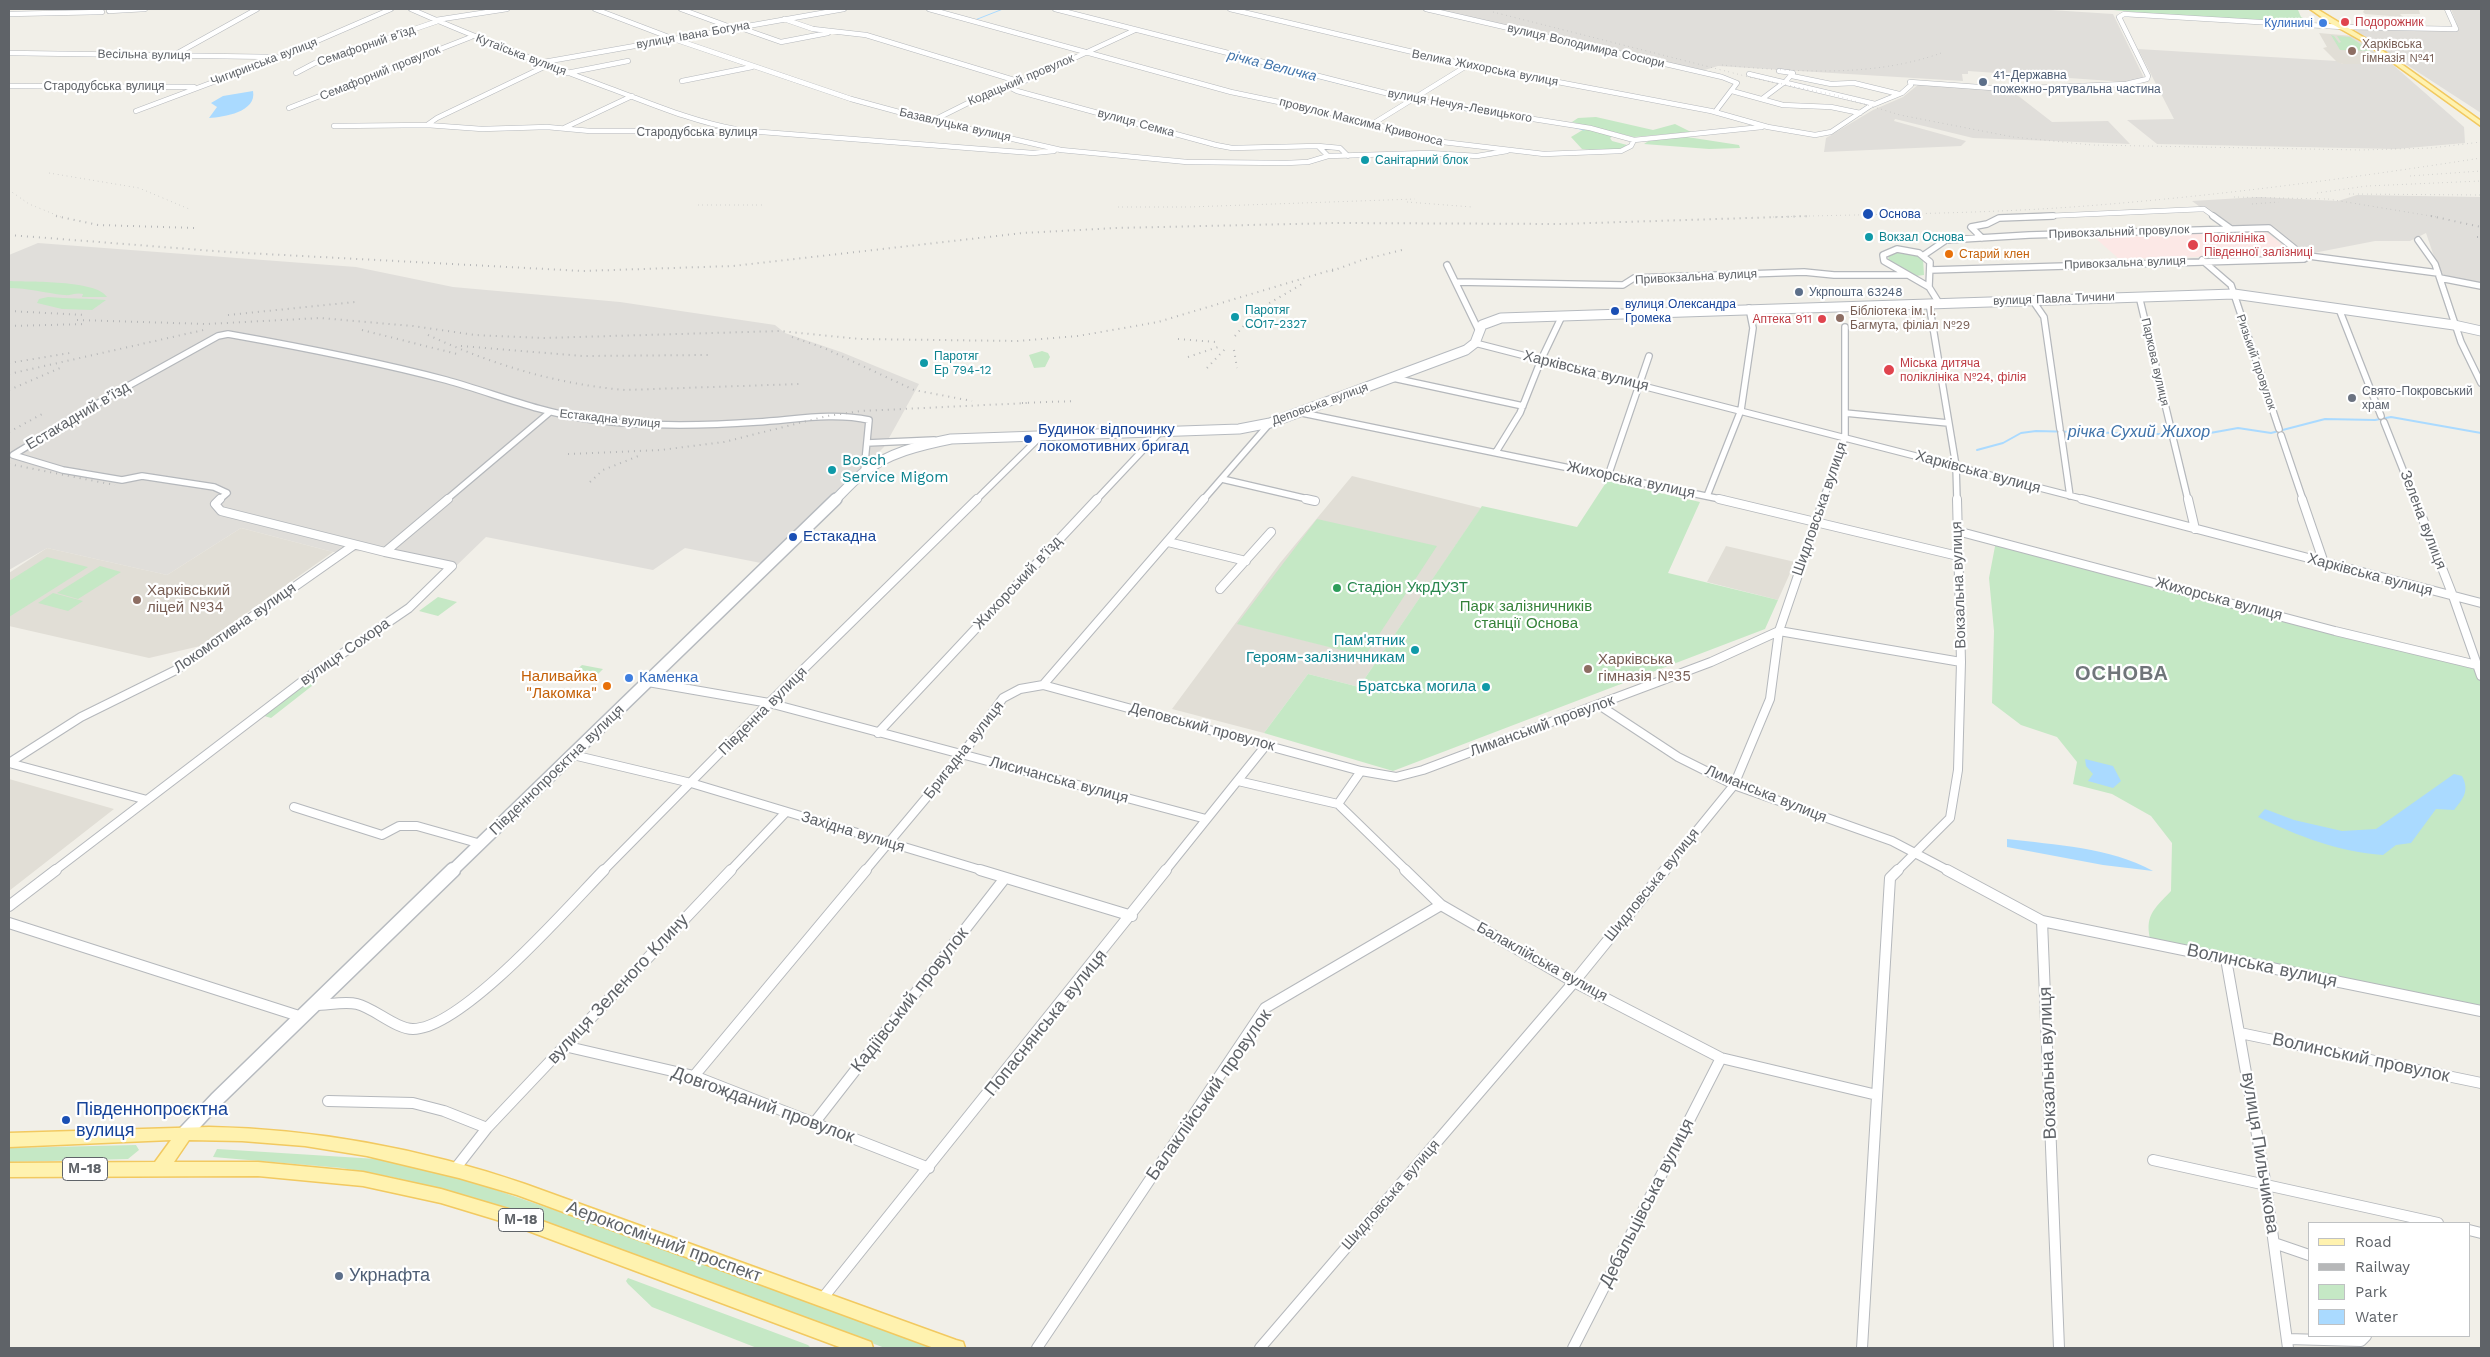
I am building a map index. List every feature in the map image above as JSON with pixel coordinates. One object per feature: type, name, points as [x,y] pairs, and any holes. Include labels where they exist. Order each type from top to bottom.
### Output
[{"type":"main road","points":[[2313,9],[2366,41],[2481,124]]},
{"type":"main road","name":"вулиця Павла Тичини","points":[[1478,329],[1481,324],[1501,318],[1749,308],[2234,294],[2454,325],[2481,331]]},
{"type":"main road","points":[[1475,343],[1478,329]]},
{"type":"main road","name":"Деповська вулиця","points":[[951,439],[1239,429],[1270,423],[1302,412],[1466,350],[1475,343]]},
{"type":"main road","name":"Південнопроєктна вулиця","points":[[184,1134],[217,1099],[864,472],[885,458],[910,448],[951,439]]},
{"type":"main road","points":[[161,1168],[184,1134]]},
{"type":"main road","name":"Аерокосмічний проспект","points":[[9,1140],[184,1134],[273,1136],[356,1147],[455,1169],[519,1188],[956,1348]]},
{"type":"main road","name":"Аерокосмічний проспект","points":[[9,1170],[258,1169],[363,1179],[441,1196],[518,1219],[864,1348]]},
{"type":"street","points":[[109,12],[145,9]]},
{"type":"street","points":[[174,55],[257,9]]},
{"type":"street","name":"Чигиринська вулиця","points":[[136,112],[280,57],[391,9]]},
{"type":"street","name":"Кутаїська вулиця","points":[[412,9],[471,37],[696,121],[749,131]]},
{"type":"street","name":"Семафорний в’їзд","points":[[296,73],[315,63],[437,21],[507,9]]},
{"type":"street","name":"Базавлуцька вулиця","points":[[595,9],[674,39],[851,99],[1061,150],[1187,162],[1298,163],[1328,156]]},
{"type":"street","points":[[681,9],[781,42],[837,31]]},
{"type":"street","points":[[821,9],[827,11]]},
{"type":"street","name":"вулиця Івана Богуна","points":[[542,62],[844,9]]},
{"type":"street","name":"провулок Максима Кривоноса","points":[[929,9],[1231,92],[1374,123],[1411,136],[1506,151],[1544,154],[1621,151],[1631,146],[1634,140],[1768,127]]},
{"type":"street","name":"вулиця Нечуя-Левицького","points":[[1055,9],[1413,100],[1590,128],[1634,140]]},
{"type":"street","points":[[1068,12],[1075,9]]},
{"type":"street","name":"Велика Жихорська вулиця","points":[[1230,9],[1468,65],[1715,112],[1768,127]]},
{"type":"street","points":[[1253,14],[1255,9]]},
{"type":"street","name":"вулиця Володимира Сосюри","points":[[1426,9],[1722,77],[1737,83],[1732,91]]},
{"type":"street","points":[[1768,127],[1815,135],[1825,134],[1874,104],[1899,94],[1911,86],[1910,82],[1933,82],[2006,89],[2126,84],[2146,79],[2148,76],[2119,17],[2120,15],[2342,27],[2456,29],[2447,9]]},
{"type":"street","points":[[9,14],[102,12]]},
{"type":"street","name":"вулиця Семка","points":[[784,19],[813,29],[866,35],[971,65],[1009,77],[1014,80],[1016,85],[1013,89],[1232,148],[1318,146],[1340,148],[1348,156]]},
{"type":"street","name":"Кодацький провулок","points":[[934,120],[998,88],[1016,85],[1135,30]]},
{"type":"street","name":"Семафорний провулок","points":[[289,108],[471,37]]},
{"type":"street","name":"Весільна вулиця","points":[[9,54],[280,57]]},
{"type":"street","points":[[567,73],[628,61]]},
{"type":"street","points":[[427,125],[437,118],[548,65]]},
{"type":"street","points":[[1374,123],[1468,65]]},
{"type":"street","points":[[682,81],[754,67]]},
{"type":"street","points":[[1779,72],[1792,73],[1792,76],[1831,84],[1839,82],[1854,83],[1899,94]]},
{"type":"street","points":[[1749,74],[1874,104]]},
{"type":"street","points":[[1762,99],[1768,90],[1784,83],[1792,76]]},
{"type":"street","name":"Стародубська вулиця","points":[[9,86],[199,87]]},
{"type":"street","points":[[1715,112],[1732,91],[1782,105],[1832,108],[1860,113]]},
{"type":"street","points":[[562,129],[632,96]]},
{"type":"street","name":"Стародубська вулиця","points":[[334,126],[427,125],[482,129],[662,132],[749,131],[1033,153],[1061,150]]},
{"type":"street","points":[[1318,146],[1328,156],[1429,153],[1477,156],[1506,151]]},
{"type":"street","points":[[1232,148],[1233,162]]},
{"type":"street","points":[[1982,238],[1971,227],[1988,224],[1999,218],[2204,209],[2231,229]]},
{"type":"street","name":"Привокзальний провулок","points":[[1924,255],[1946,240],[2269,228],[2300,253],[2309,256]]},
{"type":"street","points":[[2418,240],[2435,264],[2454,325],[2481,383]]},
{"type":"street","points":[[1929,288],[1929,258],[1924,255],[1900,250],[1890,251],[1883,255],[1886,263],[1929,288],[1939,303]]},
{"type":"street","name":"Привокзальна вулиця","points":[[1930,270],[2202,260],[2304,259],[2309,256],[2439,275],[2481,286]]},
{"type":"street","name":"Ризький провулок","points":[[2202,260],[2231,285],[2324,563]]},
{"type":"street","points":[[1447,265],[1456,282],[1464,307],[1478,329]]},
{"type":"street","name":"Привокзальна вулиця","points":[[1456,282],[1623,285],[1634,278],[1760,273],[1804,272],[1834,275],[1908,275]]},
{"type":"street","name":"Паркова вулиця","points":[[2139,296],[2171,429]]},
{"type":"street","points":[[2033,301],[2044,317],[2070,496]]},
{"type":"street","name":"Вокзальна вулиця","points":[[1862,1348],[1890,878],[1950,818],[1958,770],[1961,662],[1956,466],[1929,303]]},
{"type":"street","points":[[1707,496],[1741,410],[1753,328],[1749,308]]},
{"type":"street","name":"Зелена вулиця","points":[[2339,309],[2453,596],[2479,665],[2481,676]]},
{"type":"street","points":[[1496,452],[1523,406],[1540,360],[1562,316]]},
{"type":"street","name":"Шидловська вулиця","points":[[1260,1348],[1574,982],[1734,785],[1770,699],[1779,631],[1815,522],[1846,437],[1845,327]]},
{"type":"street","name":"Естакадна вулиця","points":[[218,336],[228,334],[313,349],[457,383],[550,412],[600,420],[656,425],[738,425],[845,415],[870,420],[864,472]]},
{"type":"street","name":"Естакадний в’їзд","points":[[218,336],[110,396],[13,455],[63,470],[122,480],[142,476],[214,487],[227,493],[215,504],[221,511],[385,552]]},
{"type":"street","name":"Харківська вулиця","points":[[1475,343],[1846,437],[2481,603]]},
{"type":"street","points":[[1608,476],[1649,356]]},
{"type":"street","points":[[1393,378],[1523,406]]},
{"type":"street","points":[[385,552],[550,412]]},
{"type":"street","name":"Жихорська вулиця","points":[[1302,412],[1707,496],[1958,556]]},
{"type":"street","points":[[1845,413],[1948,423]]},
{"type":"street","points":[[1043,685],[1270,423]]},
{"type":"street","name":"Жихорський в’їзд","points":[[878,732],[1159,433]]},
{"type":"street","name":"Південна вулиця","points":[[315,1004],[357,1004],[411,1029],[426,1027],[442,1021],[487,990],[769,704],[1042,435]]},
{"type":"street","points":[[2173,438],[2195,529]]},
{"type":"street","points":[[867,444],[951,439]]},
{"type":"street","points":[[1222,479],[1315,501]]},
{"type":"street","name":"Жихорська вулиця","points":[[1957,531],[2335,630],[2479,665]]},
{"type":"street","points":[[1220,589],[1271,532]]},
{"type":"street","points":[[1168,542],[1246,561]]},
{"type":"street","name":"Локомотивна вулиця","points":[[9,763],[81,717],[176,670],[354,545]]},
{"type":"street","name":"вулиця Сохора","points":[[9,906],[308,677],[409,608],[452,566],[385,552]]},
{"type":"street","points":[[1779,631],[1961,662]]},
{"type":"street","name":"Лиманський провулок","points":[[1361,771],[1396,777],[1409,774],[1711,662],[1779,631]]},
{"type":"street","name":"Лисичанська вулиця","points":[[648,682],[769,704],[1206,820]]},
{"type":"street","name":"Деповський провулок","points":[[1043,685],[1267,744],[1361,771]]},
{"type":"street","name":"Бригадна вулиця","points":[[694,1076],[962,755],[1002,698],[1020,690],[1043,685]]},
{"type":"street","name":"Лиманська вулиця","points":[[1598,705],[1678,757],[1734,785],[1892,841],[1915,854]]},
{"type":"street","name":"Попаснянська вулиця","points":[[822,1299],[1132,916],[1267,744]]},
{"type":"street","name":"Західна вулиця","points":[[573,755],[691,783],[1132,916]]},
{"type":"street","points":[[9,763],[147,800]]},
{"type":"street","points":[[1238,781],[1338,804],[1361,771]]},
{"type":"street","name":"Балаклійська вулиця","points":[[1338,804],[1441,905],[1574,982],[1720,1058],[1876,1095]]},
{"type":"street","points":[[294,807],[382,835],[398,826],[414,825],[481,844]]},
{"type":"street","name":"вулиця Зеленого Клину","points":[[455,1169],[488,1128],[564,1046],[786,812]]},
{"type":"street","points":[[1915,854],[2042,921]]},
{"type":"street","name":"Кадіївський провулок","points":[[816,1122],[1005,878]]},
{"type":"street","name":"Балаклійський провулок","points":[[1037,1348],[1265,1008],[1441,905]]},
{"type":"street","name":"Вокзальна вулиця","points":[[2042,921],[2060,1348]]},
{"type":"street","name":"Волинська вулиця","points":[[2042,921],[2481,1011]]},
{"type":"street","points":[[9,923],[302,1017]]},
{"type":"street","name":"вулиця Пильчикова","points":[[2226,959],[2266,1186],[2287,1344]]},
{"type":"street","name":"Волинський провулок","points":[[2240,1033],[2481,1082]]},
{"type":"street","name":"Довгожданий провулок","points":[[564,1046],[694,1076],[816,1122],[929,1168]]},
{"type":"street","name":"Дебальцівська вулиця","points":[[1574,1348],[1720,1058]]},
{"type":"street","points":[[328,1100],[412,1103],[444,1111],[488,1128]]},
{"type":"street","points":[[2153,1160],[2433,1222]]},
{"type":"street","points":[[2274,1243],[2308,1254]]},
{"type":"street","points":[[2287,1344],[2361,1341],[2365,1337]]},
{"type":"shaded area","points":[[1436,9],[2035,9],[2113,14],[2144,78],[2126,82],[1968,71],[1968,74],[1962,74],[1963,81],[1718,66],[1701,71]]},
{"type":"shaded area","points":[[2365,9],[2419,9],[2420,14],[2400,14],[2403,17],[2365,14],[2363,12]]},
{"type":"shaded area","points":[[2451,9],[2481,9],[2481,113],[2353,28],[2459,30]]},
{"type":"shaded area","name":"Харківська гімназія №41","points":[[2319,33],[2353,36],[2392,64],[2343,64],[2337,62],[2323,48],[2327,47]]},
{"type":"shaded area","points":[[2138,49],[2337,61],[2343,64],[2392,64],[2464,127],[2465,143],[2396,149],[2157,144],[2127,120],[2174,119]]},
{"type":"shaded area","points":[[1919,84],[2012,91],[2052,122],[2108,121],[2130,144],[1973,138],[1895,119],[1894,121],[1966,141],[1961,146],[1824,152],[1826,138],[1873,110],[1903,97]]},
{"type":"shaded area","points":[[2357,195],[2481,197],[2481,285],[2441,277],[2426,233],[2410,241],[2375,241],[2298,256],[2265,231],[2234,232],[2192,201],[2259,197],[2338,201]]},
{"type":"shaded area","name":"Поліклініка Південної залізниці","points":[[2265,231],[2294,254],[2119,259],[2093,236]]},
{"type":"shaded area","points":[[38,243],[356,267],[453,287],[620,302],[775,325],[785,333],[841,352],[919,384],[884,447],[766,564],[685,548],[653,570],[486,537],[453,569],[364,551],[333,552],[241,528],[167,575],[47,548],[9,570],[9,255]]},
{"type":"shaded area","points":[[1352,476],[1481,508],[1359,687],[1308,674],[1264,733],[1172,709],[1280,563]]},
{"type":"shaded area","name":"Харківський ліцей №34","points":[[241,528],[333,552],[200,646],[149,658],[9,626],[9,573],[47,548],[167,575]]},
{"type":"shaded area","points":[[1726,546],[1795,562],[1778,600],[1707,582]]},
{"type":"shaded area","points":[[9,779],[114,809],[9,891]]},
{"type":"green space","points":[[2103,9],[2301,9],[2298,10],[2301,17],[2306,19],[2299,22],[2306,23],[2163,15]]},
{"type":"green space","points":[[2331,35],[2339,43],[2341,42],[2337,36],[2350,37],[2371,51],[2340,50]]},
{"type":"green space","points":[[1596,117],[1653,130],[1675,124],[1691,132],[1634,137],[1572,122],[1578,118]]},
{"type":"green space","points":[[1586,128],[1613,136],[1610,138],[1612,141],[1627,145],[1617,150],[1599,151],[1582,149],[1571,137]]},
{"type":"green space","points":[[1687,137],[1739,145],[1740,148],[1709,149],[1644,144],[1650,140]]},
{"type":"green space","points":[[1895,252],[1912,252],[1923,258],[1924,275],[1916,276],[1889,262],[1888,255]]},
{"type":"green space","points":[[9,281],[62,283],[90,287],[101,291],[107,297],[82,297],[83,294],[64,295],[9,288]]},
{"type":"green space","points":[[48,297],[106,300],[92,310],[62,309],[37,303],[39,299]]},
{"type":"green space","points":[[1042,351],[1048,353],[1050,357],[1045,367],[1034,368],[1029,355]]},
{"type":"green space","name":"Парк залізничників станції Основа","points":[[1607,481],[1700,502],[1668,573],[1778,600],[1765,629],[1393,771],[1264,733],[1308,674],[1359,687],[1482,506],[1577,527]]},
{"type":"green space","name":"Стадіон УкрДУЗТ","points":[[1317,519],[1437,546],[1365,656],[1237,624]]},
{"type":"green space","points":[[1996,541],[2477,665],[2481,676],[2481,1011],[2151,943],[2149,926],[2152,914],[2159,903],[2171,891],[2172,843],[2151,816],[2112,794],[2073,784],[2077,762],[2057,737],[2021,725],[1992,703],[1994,631],[1989,578]]},
{"type":"green space","points":[[47,557],[88,567],[9,617],[9,581]]},
{"type":"green space","points":[[100,566],[121,572],[78,599],[57,593]]},
{"type":"green space","points":[[53,593],[83,601],[68,611],[38,603]]},
{"type":"green space","points":[[438,597],[457,602],[438,616],[419,611]]},
{"type":"green space","points":[[582,665],[603,669],[590,682],[569,677]]},
{"type":"green space","points":[[307,680],[317,682],[271,718],[261,715]]},
{"type":"green space","points":[[136,1145],[139,1150],[128,1159],[9,1162],[9,1148]]},
{"type":"green space","points":[[217,1149],[393,1160],[473,1182],[641,1240],[937,1348],[885,1348],[614,1247],[480,1200],[392,1177],[342,1168],[213,1157]]},
{"type":"green space","points":[[628,1278],[808,1345],[811,1348],[757,1348],[652,1307],[628,1284],[626,1281]]},
{"type":"water","points":[[253,91],[253,98],[245,109],[231,115],[209,118],[217,107],[211,103],[223,96]]},
{"type":"water","points":[[2085,759],[2113,766],[2121,781],[2113,788],[2088,781],[2093,774],[2086,766]]},
{"type":"water","points":[[2454,774],[2462,776],[2465,790],[2463,798],[2454,810],[2436,809],[2411,843],[2396,845],[2383,855],[2335,847],[2288,831],[2258,817],[2265,809],[2294,820],[2342,831],[2376,829]]},
{"type":"water","points":[[2007,839],[2063,845],[2101,852],[2136,863],[2153,871],[2103,865],[2007,847]]},
{"type":"waterway","name":"річка Величка","points":[[975,20],[1003,9]]},
{"type":"waterway","name":"річка Величка","points":[[1282,69],[1362,89]]},
{"type":"waterway","name":"річка Величка","points":[[1448,108],[1529,120]]},
{"type":"waterway","name":"річка Величка","points":[[1576,128],[1584,130]]},
{"type":"waterway","name":"річка Сухий Жихор","points":[[1977,450],[2003,443],[2021,433],[2036,431],[2199,435],[2238,428],[2271,433],[2325,419],[2375,420],[2391,417],[2481,433]]},
{"type":"railway","points":[[1493,12],[1749,77],[1835,95],[1900,115],[2013,137],[2092,145],[2361,150],[2431,148],[2481,142]]},
{"type":"railway","points":[[1722,65],[1778,70],[1834,71],[1890,66],[1944,52]]},
{"type":"railway","points":[[1773,217],[1998,211],[2123,203],[2277,187],[2481,158]]},
{"type":"railway","points":[[2410,176],[2481,171]]},
{"type":"railway","points":[[49,173],[139,188],[189,209]]},
{"type":"railway","points":[[2317,193],[2367,186],[2481,181]]},
{"type":"railway","points":[[9,190],[29,204],[61,217]]},
{"type":"railway","points":[[2349,194],[2481,195]]},
{"type":"railway","points":[[2234,197],[2328,199],[2431,216]]},
{"type":"railway","points":[[1118,207],[1189,207],[1415,199]]},
{"type":"railway","points":[[1407,202],[1472,207]]},
{"type":"railway","points":[[2252,204],[2279,202]]},
{"type":"railway","points":[[698,205],[764,205]]},
{"type":"railway","points":[[56,216],[98,225],[196,228]]},
{"type":"railway","points":[[9,235],[227,252],[583,271],[733,266],[1023,233],[1116,228],[1337,223],[1561,224],[1811,216]]},
{"type":"railway","points":[[2431,216],[2437,217]]},
{"type":"railway","points":[[2431,216],[2481,227]]},
{"type":"railway","points":[[1332,271],[1362,260],[1406,249]]},
{"type":"railway","points":[[77,320],[207,324],[320,318],[413,326],[475,335],[544,338],[780,331],[860,339],[1017,341],[1078,336],[1158,322],[1338,268]]},
{"type":"railway","points":[[1235,336],[1256,311],[1302,284]]},
{"type":"railway","points":[[228,315],[355,302]]},
{"type":"railway","points":[[9,311],[85,315]]},
{"type":"railway","points":[[9,326],[86,324]]},
{"type":"railway","points":[[9,374],[208,329]]},
{"type":"railway","points":[[362,330],[457,354]]},
{"type":"railway","points":[[428,335],[500,364],[549,378],[599,387],[625,390],[799,384]]},
{"type":"railway","points":[[792,337],[824,348],[914,390],[972,401]]},
{"type":"railway","points":[[1178,339],[1216,342]]},
{"type":"railway","points":[[461,346],[583,356],[710,355]]},
{"type":"railway","points":[[1188,357],[1218,347]]},
{"type":"railway","points":[[1207,368],[1225,349]]},
{"type":"railway","points":[[1234,350],[1237,368]]},
{"type":"railway","points":[[9,363],[70,353]]},
{"type":"railway","points":[[9,390],[60,368]]},
{"type":"railway","points":[[1022,403],[1075,401]]},
{"type":"railway","points":[[568,454],[661,450],[724,442],[827,416],[861,411],[1028,403]]},
{"type":"railway","points":[[9,432],[44,413]]},
{"type":"railway","points":[[590,482],[603,470],[641,455]]},
{"type":"railway","points":[[9,464],[115,485]]},
{"type":"place","name":"Подорожник","points":[[2345,22]]},
{"type":"place","name":"Кулиничі","points":[[2323,23]]},
{"type":"place","name":"Харківська гімназія №41","points":[[2352,51]]},
{"type":"place","name":"41-Державна пожежно-рятувальна частина","points":[[1983,82]]},
{"type":"place","name":"Санітарний блок","points":[[1365,160]]},
{"type":"place","name":"Основа","points":[[1868,214]]},
{"type":"place","name":"Вокзал Основа","points":[[1869,237]]},
{"type":"place","name":"Поліклініка Південної залізниці","points":[[2193,245]]},
{"type":"place","name":"Старий клен","points":[[1949,254]]},
{"type":"place","name":"Укрпошта 63248","points":[[1799,292]]},
{"type":"place","name":"вулиця Олександра Громека","points":[[1615,311]]},
{"type":"place","name":"Паротяг СО17-2327","points":[[1235,317]]},
{"type":"place","name":"Бібліотека ім. І. Багмута, філіал №29","points":[[1840,318]]},
{"type":"place","name":"Аптека 911","points":[[1822,319]]},
{"type":"place","name":"Паротяг Ер 794-12","points":[[924,363]]},
{"type":"place","name":"Міська дитяча поліклініка №24, філія","points":[[1889,370]]},
{"type":"place","name":"Свято-Покровський храм","points":[[2352,398]]},
{"type":"place","name":"Будинок відпочинку локомотивних бригад","points":[[1028,439]]},
{"type":"place","name":"Bosch Service Migom","points":[[832,470]]},
{"type":"place","name":"Естакадна","points":[[793,537]]},
{"type":"place","name":"Стадіон УкрДУЗТ","points":[[1337,588]]},
{"type":"place","name":"Харківський ліцей №34","points":[[137,600]]},
{"type":"place","name":"Пам'ятник Героям-залізничникам","points":[[1415,650]]},
{"type":"place","name":"Харківська гімназія №35","points":[[1588,669]]},
{"type":"place","name":"Каменка","points":[[629,678]]},
{"type":"place","name":"Наливайка \"Лакомка\"","points":[[607,686]]},
{"type":"place","name":"Братська могила","points":[[1486,687]]},
{"type":"place","name":"Південнопроєктна вулиця","points":[[66,1120]]},
{"type":"place","name":"Укрнафта","points":[[339,1276]]},
{"type":"district","name":"ОСНОВА","points":[[2122,674]]}]
